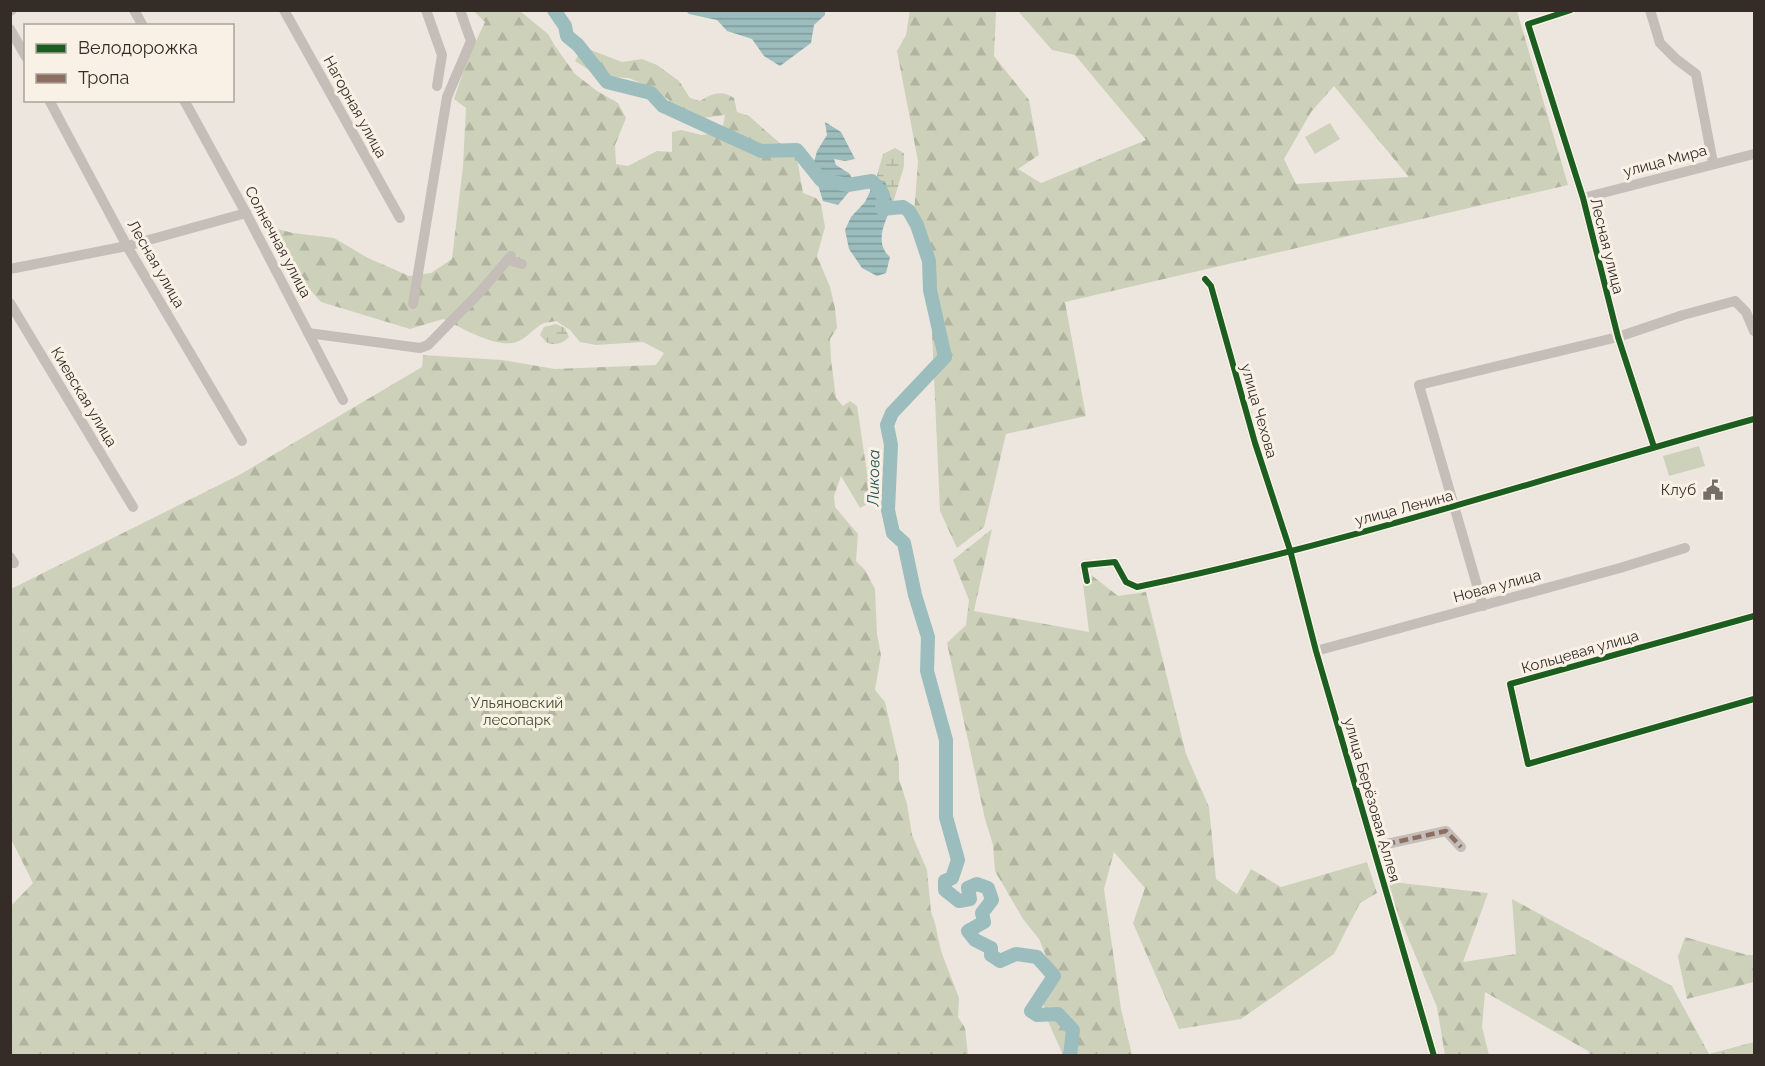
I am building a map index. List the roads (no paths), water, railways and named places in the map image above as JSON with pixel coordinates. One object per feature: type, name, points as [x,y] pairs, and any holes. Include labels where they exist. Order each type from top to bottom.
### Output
[{"type":"street","points":[[134,10],[142,24]]},
{"type":"street","name":"Нагорная улица","points":[[284,10],[400,218]]},
{"type":"street","points":[[426,10],[442,55],[437,86]]},
{"type":"street","points":[[413,304],[447,97],[471,41],[460,10]]},
{"type":"street","name":"Лесная улица","points":[[1571,10],[1528,24],[1583,198],[1618,337],[1654,447]]},
{"type":"street","points":[[1650,10],[1660,43],[1696,74],[1713,164]]},
{"type":"street","points":[[10,29],[24,54]]},
{"type":"street","name":"Лесная улица","points":[[50,102],[128,246],[242,441]]},
{"type":"street","name":"Солнечная улица","points":[[185,102],[344,400]]},
{"type":"street","name":"улица Мира","points":[[1583,198],[1755,154]]},
{"type":"street","points":[[10,269],[128,246],[246,213]]},
{"type":"street","points":[[308,333],[420,348],[428,345],[510,258],[522,264]]},
{"type":"street","name":"улица Чехова","points":[[1205,279],[1211,286],[1255,443],[1290,550]]},
{"type":"street","points":[[1483,606],[1419,385],[1618,337],[1683,315],[1735,301],[1746,312],[1755,331]]},
{"type":"street","name":"Киевская улица","points":[[10,303],[133,507]]},
{"type":"street","name":"улица Ленина","points":[[1087,581],[1084,565],[1115,562],[1126,582],[1137,587],[1214,571],[1455,507],[1755,419]]},
{"type":"street","name":"Новая улица","points":[[1317,651],[1685,548]]},
{"type":"street","name":"улица Берёзовая Аллея","points":[[1290,550],[1434,1056]]},
{"type":"street","name":"Кольцевая улица","points":[[1755,616],[1510,684],[1528,764],[1755,699]]},
{"type":"street","points":[[1373,847],[1447,828],[1461,847]]},
{"type":"water","points":[[686,11],[825,11],[825,15],[814,25],[811,43],[780,66],[764,56],[752,39],[727,31],[717,20],[689,14]]},
{"type":"water","points":[[825,122],[841,132],[855,159],[845,161],[834,159],[836,165],[850,174],[854,186],[838,205],[823,201],[817,182],[811,173],[817,151],[827,135]]},
{"type":"water","points":[[876,179],[885,181],[893,203],[882,231],[882,245],[890,257],[886,273],[877,276],[862,268],[849,249],[845,230],[851,217],[865,202]]},
{"type":"waterway","name":"Ликова","points":[[554,10],[565,26],[567,36],[578,45],[607,82],[651,93],[663,106],[761,151],[797,150],[821,180],[848,185],[872,181],[883,195],[882,209],[903,207],[909,211],[917,225],[929,261],[930,290],[945,357],[892,413],[887,425],[891,445],[888,510],[893,533],[904,543],[915,595],[928,637],[927,671],[946,740],[946,817],[958,860],[952,878],[945,881],[945,890],[959,901],[970,899],[968,888],[977,884],[988,888],[992,900],[982,913],[984,922],[968,931],[975,940],[991,948],[991,955],[1000,961],[1016,954],[1037,957],[1054,976],[1031,1011],[1037,1015],[1058,1014],[1073,1030],[1070,1056]]},
{"type":"place","name":"Клуб","points":[[1713,490]]},
{"type":"park label","name":"Ульяновский лесопарк","points":[[517,712]]}]
